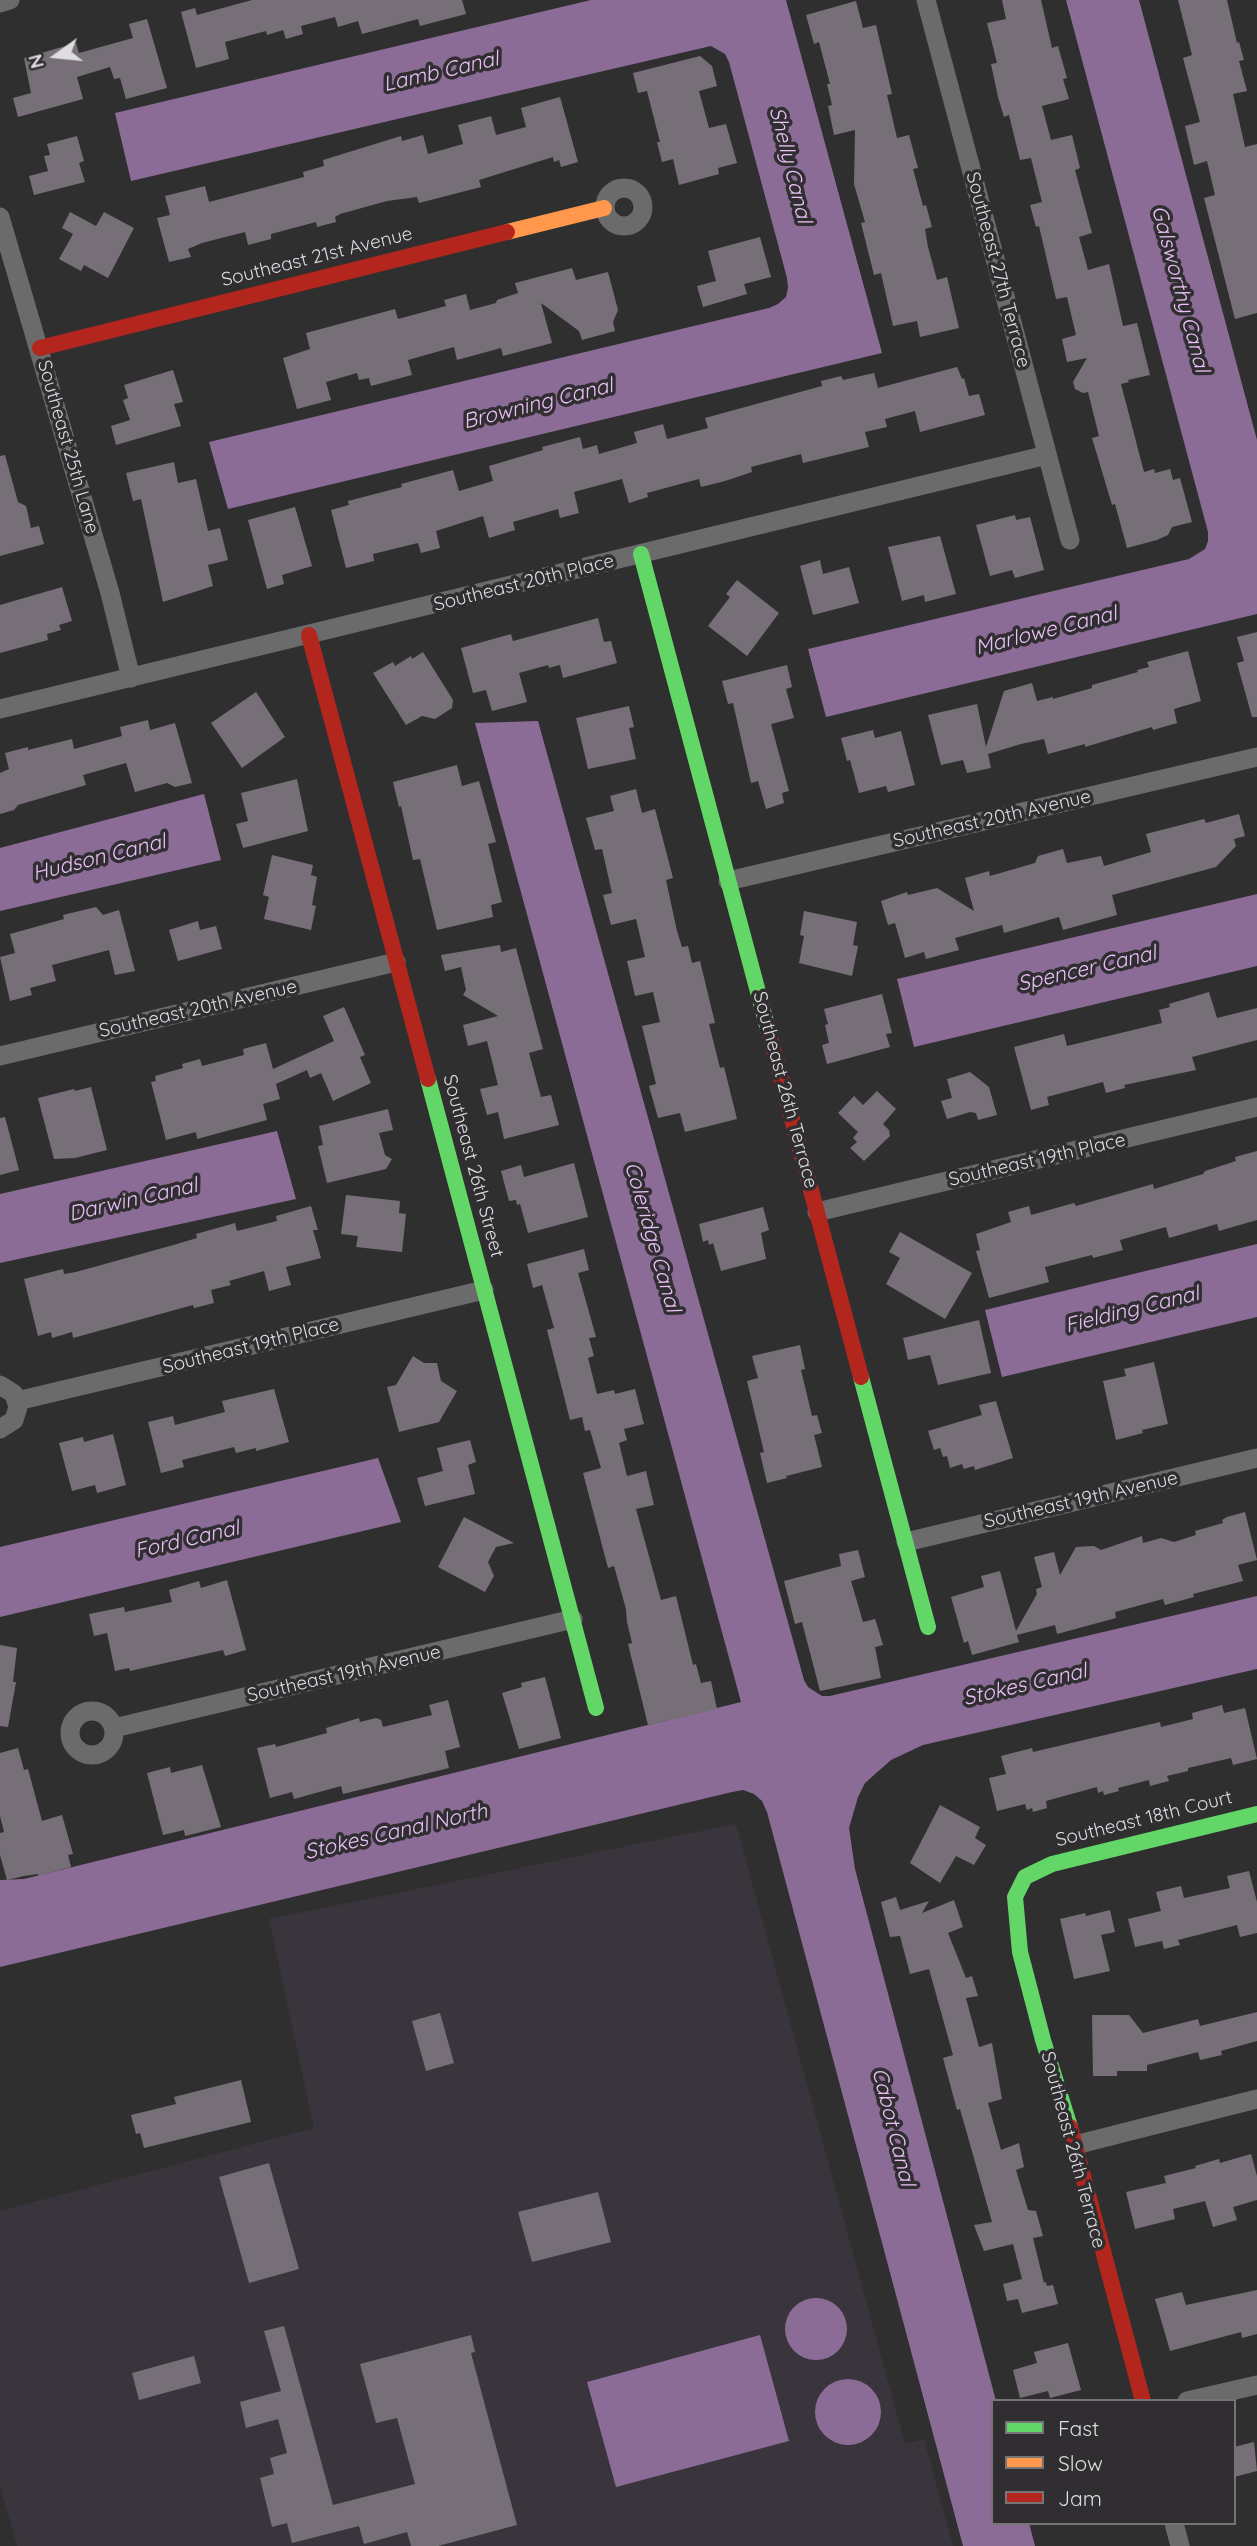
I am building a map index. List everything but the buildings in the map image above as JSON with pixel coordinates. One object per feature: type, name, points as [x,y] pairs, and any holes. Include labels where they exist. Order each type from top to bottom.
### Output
[{"type":"street","points":[[0,3],[10,0]]},
{"type":"street","name":"Southeast 27th Terrace","points":[[926,0],[1070,540]]},
{"type":"street","name":"Southeast 21st Avenue","points":[[40,348],[604,208]]},
{"type":"street","name":"Southeast 25th Lane","points":[[0,217],[110,593],[131,678]]},
{"type":"street","name":"Southeast 20th Place","points":[[0,709],[1047,455]]},
{"type":"street","name":"Southeast 26th Terrace","points":[[641,554],[928,1627]]},
{"type":"street","name":"Southeast 26th Street","points":[[309,635],[596,1708]]},
{"type":"street","name":"Southeast 20th Avenue","points":[[728,881],[1257,757]]},
{"type":"street","name":"Southeast 20th Avenue","points":[[0,1056],[396,962]]},
{"type":"street","name":"Southeast 19th Place","points":[[817,1212],[1257,1107]]},
{"type":"street","name":"Southeast 19th Place","points":[[17,1401],[484,1290]]},
{"type":"street","points":[[0,1385],[9,1389],[18,1407],[14,1420],[0,1429]]},
{"type":"street","name":"Southeast 19th Avenue","points":[[906,1542],[1257,1458]]},
{"type":"street","name":"Southeast 19th Avenue","points":[[114,1728],[573,1619]]},
{"type":"street","name":"Southeast 18th Court","points":[[1015,1897],[1025,1877],[1052,1864],[1257,1814]]},
{"type":"street","name":"Southeast 26th Terrace","points":[[1015,1897],[1020,1952],[1142,2399]]},
{"type":"street","points":[[1075,2146],[1257,2099]]},
{"type":"street","points":[[1196,2399],[1257,2385]]},
{"type":"street","points":[[1175,2525],[1180,2546]]},
{"type":"shaded area","points":[[736,1824],[905,2444],[924,2439],[953,2546],[17,2546],[0,2485],[0,2211],[314,2128],[269,1919]]},
{"type":"water","points":[[591,0],[786,0],[882,353],[228,509],[209,442],[769,308],[786,297],[787,278],[729,62],[725,54],[711,46],[131,181],[115,113]]},
{"type":"water","points":[[1066,0],[1139,0],[1257,440],[1257,614],[826,717],[808,649],[1189,559],[1205,549],[1208,541],[1208,532]]},
{"type":"water","points":[[538,721],[808,1687],[822,1696],[830,1696],[1257,1596],[1257,1669],[923,1745],[891,1760],[865,1783],[849,1828],[855,1869],[995,2399],[991,2399],[991,2525],[1030,2525],[1035,2546],[963,2546],[767,1812],[762,1801],[754,1794],[743,1790],[732,1792],[0,1967],[0,1880],[24,1879],[741,1702],[475,723]]},
{"type":"water","name":"Hudson Canal","points":[[204,794],[221,860],[0,911],[0,848]]},
{"type":"water","name":"Spencer Canal","points":[[1257,894],[1257,966],[914,1047],[897,979]]},
{"type":"water","name":"Darwin Canal","points":[[277,1131],[296,1199],[0,1263],[0,1194]]},
{"type":"water","name":"Fielding Canal","points":[[1257,1244],[1257,1317],[1002,1377],[985,1310]]},
{"type":"water","name":"Ford Canal","points":[[378,1458],[401,1522],[0,1617],[0,1547]]},
{"type":"water","points":[[810,2298],[822,2298],[838,2307],[845,2317],[845,2341],[838,2351],[822,2360],[810,2360],[799,2355],[790,2346],[785,2335],[785,2323],[790,2312],[799,2303]]},
{"type":"water","points":[[760,2335],[789,2441],[616,2487],[587,2382]]},
{"type":"water","points":[[848,2379],[861,2382],[871,2389],[878,2399],[881,2412],[878,2425],[871,2435],[861,2442],[848,2445],[835,2442],[825,2435],[818,2425],[815,2412],[818,2399],[825,2389],[835,2382]]},
{"type":"traffic: fast","points":[[641,554],[769,1033]]},
{"type":"traffic: fast","points":[[428,1079],[596,1708]]},
{"type":"traffic: fast","points":[[861,1377],[928,1627]]},
{"type":"traffic: fast","points":[[1070,2127],[1020,1952],[1015,1897],[1025,1877],[1052,1864],[1257,1814]]},
{"type":"traffic: slow","points":[[507,232],[604,208]]},
{"type":"traffic: jam","points":[[40,348],[507,232]]},
{"type":"traffic: jam","points":[[309,635],[428,1079]]},
{"type":"traffic: jam","points":[[769,1033],[861,1377]]},
{"type":"traffic: jam","points":[[1070,2127],[1142,2399]]},
{"type":"water label","name":"Lamb Canal","points":[[441,72]]},
{"type":"water label","name":"Shelly Canal","points":[[790,165]]},
{"type":"water label","name":"Galsworthy Canal","points":[[1180,289]]},
{"type":"water label","name":"Browning Canal","points":[[538,404]]},
{"type":"water label","name":"Marlowe Canal","points":[[1046,631]]},
{"type":"water label","name":"Coleridge Canal","points":[[652,1237]]},
{"type":"water label","name":"Stokes Canal","points":[[1025,1685]]},
{"type":"water label","name":"Stokes Canal North","points":[[396,1832]]},
{"type":"water label","name":"Cabot Canal","points":[[893,2127]]}]
